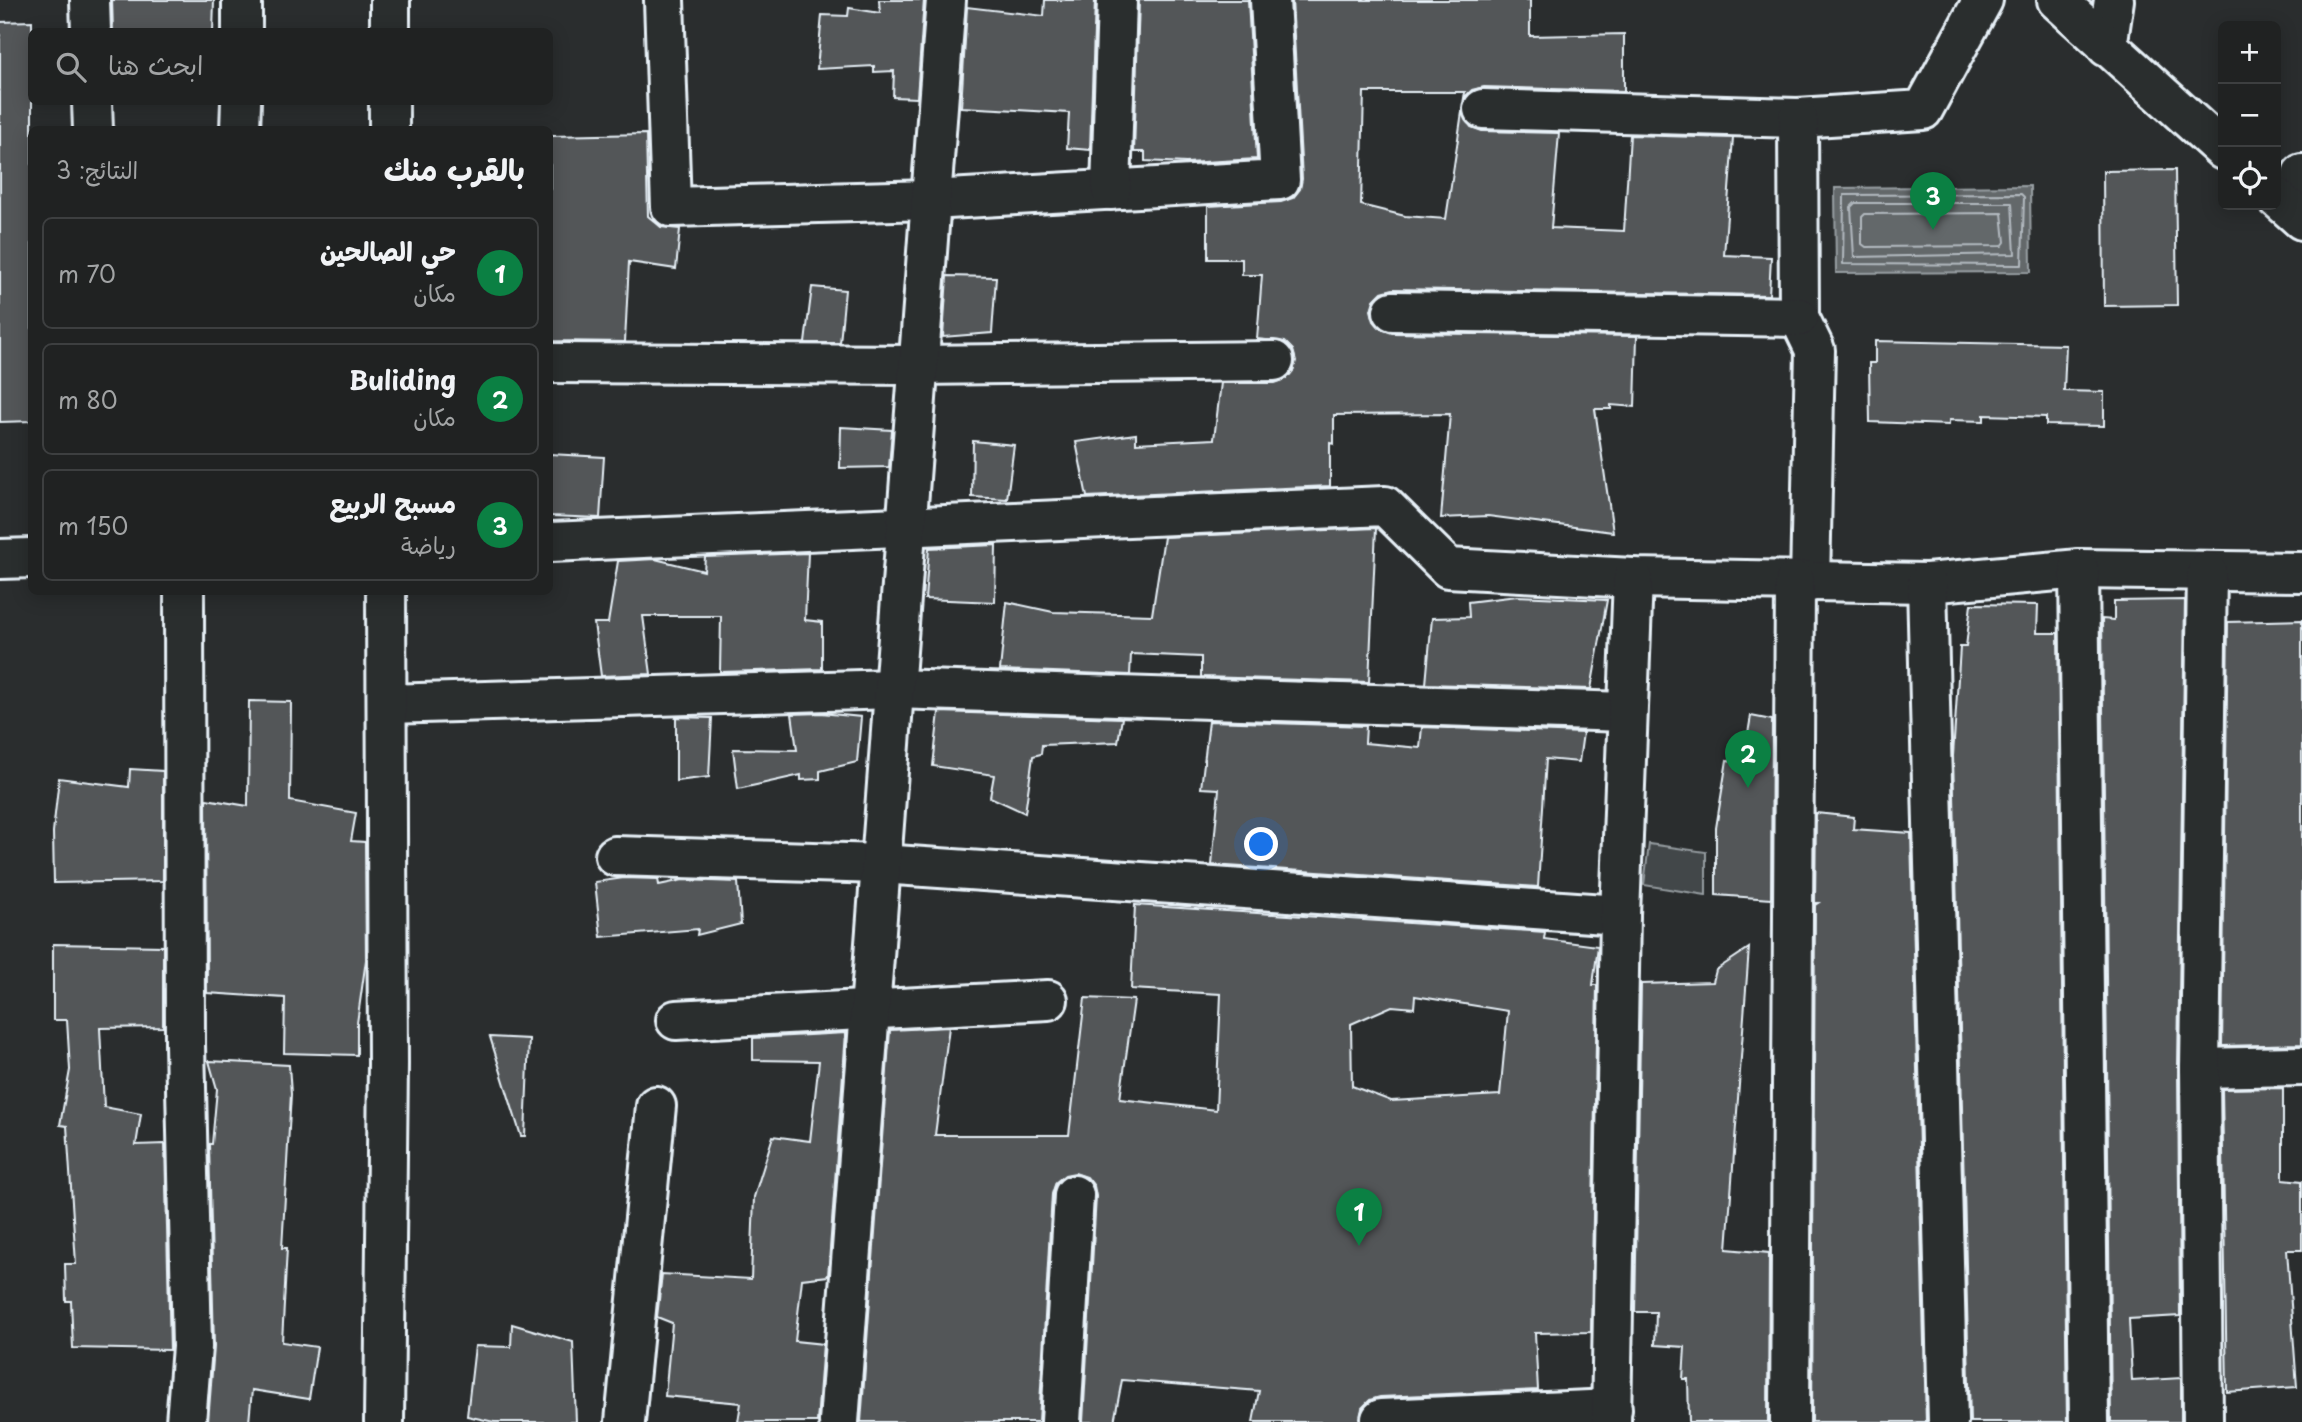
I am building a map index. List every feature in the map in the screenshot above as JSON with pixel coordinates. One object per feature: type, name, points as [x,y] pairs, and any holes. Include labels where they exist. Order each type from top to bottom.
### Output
[{"type":"street","points":[[90,0],[91,28]]},
{"type":"street","points":[[242,0],[242,28]]},
{"type":"street","points":[[390,0],[390,28]]},
{"type":"street","points":[[664,0],[671,207],[931,200],[1280,180],[1270,0]]},
{"type":"street","points":[[839,1422],[946,0]]},
{"type":"street","points":[[1111,190],[1117,0]]},
{"type":"street","points":[[1483,110],[1798,118],[1923,110],[1983,0]]},
{"type":"street","points":[[2057,0],[2220,147]]},
{"type":"street","points":[[2108,47],[2114,0]]},
{"type":"street","points":[[92,105],[93,126]]},
{"type":"street","points":[[240,126],[241,105]]},
{"type":"street","points":[[389,126],[390,105]]},
{"type":"street","points":[[1790,1422],[1803,582],[1815,350],[1799,317],[1798,118]]},
{"type":"street","points":[[2293,212],[2302,174]]},
{"type":"street","points":[[1393,312],[1799,317]]},
{"type":"street","points":[[553,363],[918,365],[1274,361]]},
{"type":"street","points":[[553,542],[1385,506],[1448,568],[1633,578],[1927,583],[2079,569],[2302,572]]},
{"type":"street","points":[[0,559],[28,558]]},
{"type":"street","points":[[2079,569],[2089,1422]]},
{"type":"street","points":[[2203,1422],[2200,1068],[2207,571]]},
{"type":"street","points":[[1381,1419],[1611,1415],[1620,915],[1633,578]]},
{"type":"street","points":[[1927,583],[1948,1422]]},
{"type":"street","points":[[184,595],[185,1044],[192,1347],[187,1422]]},
{"type":"street","points":[[384,1422],[388,1078],[386,595]]},
{"type":"street","points":[[387,704],[894,689],[1626,712]]},
{"type":"street","points":[[615,856],[881,864],[1620,915]]},
{"type":"street","points":[[676,1020],[1048,1000]]},
{"type":"street","points":[[2200,1068],[2302,1066]]},
{"type":"street","points":[[625,1422],[656,1106]]},
{"type":"street","points":[[1060,1422],[1074,1195]]},
{"type":"shaded area","points":[[1649,844],[1706,852],[1706,895],[1644,885]]},
{"type":"water","points":[[2030,186],[2031,272],[1836,273],[1835,188]]},
{"type":"building","points":[[112,0],[214,0],[213,28],[113,28]]},
{"type":"building","points":[[879,0],[924,0],[917,98],[893,97],[894,71],[874,72],[874,66],[817,69],[822,15],[848,16],[849,8],[880,13]]},
{"type":"building","points":[[1045,0],[1095,0],[1090,150],[1067,148],[1069,113],[961,107],[967,7],[1044,16]]},
{"type":"building","points":[[1139,0],[1248,0],[1257,159],[1186,163],[1145,161],[1145,152],[1134,152]]},
{"type":"building","points":[[1292,0],[1530,0],[1530,36],[1624,34],[1624,91],[1484,87],[1472,90],[1464,98],[1465,92],[1364,92],[1361,205],[1405,216],[1446,219],[1462,112],[1471,127],[1482,131],[1559,133],[1551,228],[1624,231],[1630,135],[1733,138],[1724,255],[1771,257],[1769,295],[1393,289],[1382,292],[1374,300],[1371,310],[1374,321],[1381,329],[1392,333],[1637,336],[1635,407],[1611,405],[1611,409],[1595,409],[1613,532],[1488,516],[1441,518],[1450,414],[1334,415],[1334,444],[1330,443],[1330,486],[1087,497],[1076,442],[1136,434],[1136,443],[1214,439],[1221,383],[1275,383],[1286,379],[1293,371],[1296,361],[1293,350],[1285,342],[1257,339],[1262,275],[1242,275],[1242,259],[1208,259],[1208,206],[1281,202],[1293,198],[1300,189],[1302,179]]},
{"type":"building","points":[[32,21],[32,28],[28,28],[28,105],[32,105],[32,126],[28,126],[28,421],[0,422],[0,22]]},
{"type":"building","points":[[646,134],[648,216],[661,227],[680,229],[676,269],[629,262],[625,342],[553,341],[553,136]]},
{"type":"building","points":[[2175,170],[2177,305],[2104,306],[2103,171]]},
{"type":"building","points":[[947,276],[996,277],[992,333],[943,337]]},
{"type":"building","points":[[812,287],[845,290],[840,343],[805,343]]},
{"type":"building","points":[[1875,341],[2066,345],[2064,391],[2104,392],[2104,426],[2046,425],[2046,417],[1984,415],[1984,421],[1949,420],[1949,425],[1870,422],[1869,363],[1875,363]]},
{"type":"building","points":[[841,427],[892,430],[889,467],[840,468]]},
{"type":"building","points":[[973,441],[1014,445],[1007,499],[972,497]]},
{"type":"building","points":[[553,454],[604,457],[600,518],[553,516]]},
{"type":"building","points":[[1376,528],[1369,682],[1201,677],[1201,657],[1131,654],[1130,675],[1000,670],[1007,602],[1053,612],[1152,615],[1164,537]]},
{"type":"building","points":[[996,545],[995,602],[925,599],[929,548]]},
{"type":"building","points":[[808,553],[805,620],[822,622],[822,669],[720,672],[721,616],[643,616],[651,674],[601,676],[594,623],[608,623],[618,561],[655,559],[704,571],[705,557]]},
{"type":"building","points":[[1517,596],[1607,600],[1591,689],[1426,684],[1432,618],[1469,617],[1468,602]]},
{"type":"building","points":[[2185,600],[2178,1068],[2180,1316],[2129,1319],[2132,1381],[2181,1378],[2181,1422],[2111,1422],[2102,619],[2114,620],[2114,601]]},
{"type":"building","points":[[1971,604],[2038,605],[2037,633],[2058,633],[2067,1422],[1970,1422],[1953,756],[1960,647],[1966,647]]},
{"type":"building","points":[[2302,620],[2302,1044],[2222,1046],[2228,622]]},
{"type":"building","points":[[249,701],[291,702],[290,801],[356,813],[351,841],[365,842],[366,960],[357,1023],[357,1055],[284,1053],[285,998],[207,993],[206,799],[248,806]]},
{"type":"building","points":[[939,712],[1122,718],[1118,742],[1042,745],[1041,754],[1033,756],[1025,813],[990,797],[994,775],[933,766]]},
{"type":"building","points":[[821,713],[861,717],[857,762],[820,771],[820,779],[801,780],[801,775],[738,789],[733,749],[797,750],[792,714]]},
{"type":"building","points":[[1751,716],[1772,720],[1771,899],[1716,895],[1716,828],[1727,760],[1743,763]]},
{"type":"building","points":[[676,717],[712,718],[709,777],[676,781]]},
{"type":"building","points":[[1209,721],[1366,726],[1365,743],[1420,748],[1422,727],[1583,733],[1579,762],[1546,759],[1538,887],[1212,865],[1219,789],[1201,788]]},
{"type":"building","points":[[130,769],[163,771],[163,881],[54,883],[53,832],[59,778],[129,787]]},
{"type":"building","points":[[1816,813],[1854,817],[1853,829],[1911,833],[1926,1422],[1812,1422],[1815,905],[1818,903],[1815,903]]},
{"type":"building","points":[[624,878],[658,879],[659,885],[683,880],[738,882],[741,924],[697,935],[698,929],[601,937],[595,882]]},
{"type":"building","points":[[1135,905],[1545,932],[1544,939],[1598,946],[1593,985],[1597,985],[1591,1332],[1535,1333],[1538,1390],[1380,1397],[1370,1400],[1362,1408],[1360,1422],[1253,1422],[1259,1391],[1122,1380],[1114,1422],[1083,1422],[1096,1196],[1094,1186],[1087,1177],[1075,1173],[1065,1175],[1056,1182],[1052,1194],[1039,1422],[861,1422],[890,1030],[949,1027],[935,1135],[1069,1135],[1085,998],[1134,1000],[1120,1099],[1216,1110],[1221,994],[1131,989]],"holes":[[[1415,996],[1508,1011],[1500,1095],[1391,1101],[1352,1086],[1351,1024],[1392,1006],[1414,1008]]]},
{"type":"building","points":[[53,944],[163,946],[163,1027],[100,1028],[104,1107],[141,1114],[136,1145],[165,1144],[170,1350],[73,1348],[71,1301],[66,1301],[65,1264],[76,1264],[67,1126],[60,1125],[70,1070],[67,1020],[53,1020]]},
{"type":"building","points":[[1749,948],[1727,1249],[1769,1253],[1768,1422],[1689,1422],[1688,1379],[1683,1379],[1685,1347],[1655,1345],[1656,1312],[1635,1312],[1641,984],[1713,982],[1716,970]]},
{"type":"building","points":[[846,1033],[828,1276],[802,1279],[795,1341],[823,1344],[817,1422],[738,1422],[741,1403],[665,1396],[672,1323],[657,1317],[662,1274],[751,1279],[754,1197],[773,1136],[810,1141],[819,1061],[753,1060],[753,1038]]},
{"type":"building","points":[[490,1037],[529,1039],[525,1136],[521,1136]]},
{"type":"building","points":[[209,1061],[289,1065],[291,1094],[282,1248],[287,1248],[282,1342],[317,1347],[309,1399],[252,1390],[249,1422],[208,1422],[214,1347],[209,1144],[212,1144],[217,1089]]},
{"type":"building","points":[[2283,1088],[2283,1179],[2302,1181],[2302,1250],[2287,1250],[2297,1387],[2227,1392],[2222,1089]]},
{"type":"building","points":[[512,1324],[573,1342],[576,1422],[494,1422],[467,1416],[475,1346],[511,1347]]},
{"type":"place","name":"مسبح الربيع","points":[[1933,230]]},
{"type":"place","name":"Buliding","points":[[1748,788]]},
{"type":"place","name":"حي الصالحين","points":[[1359,1246]]}]
